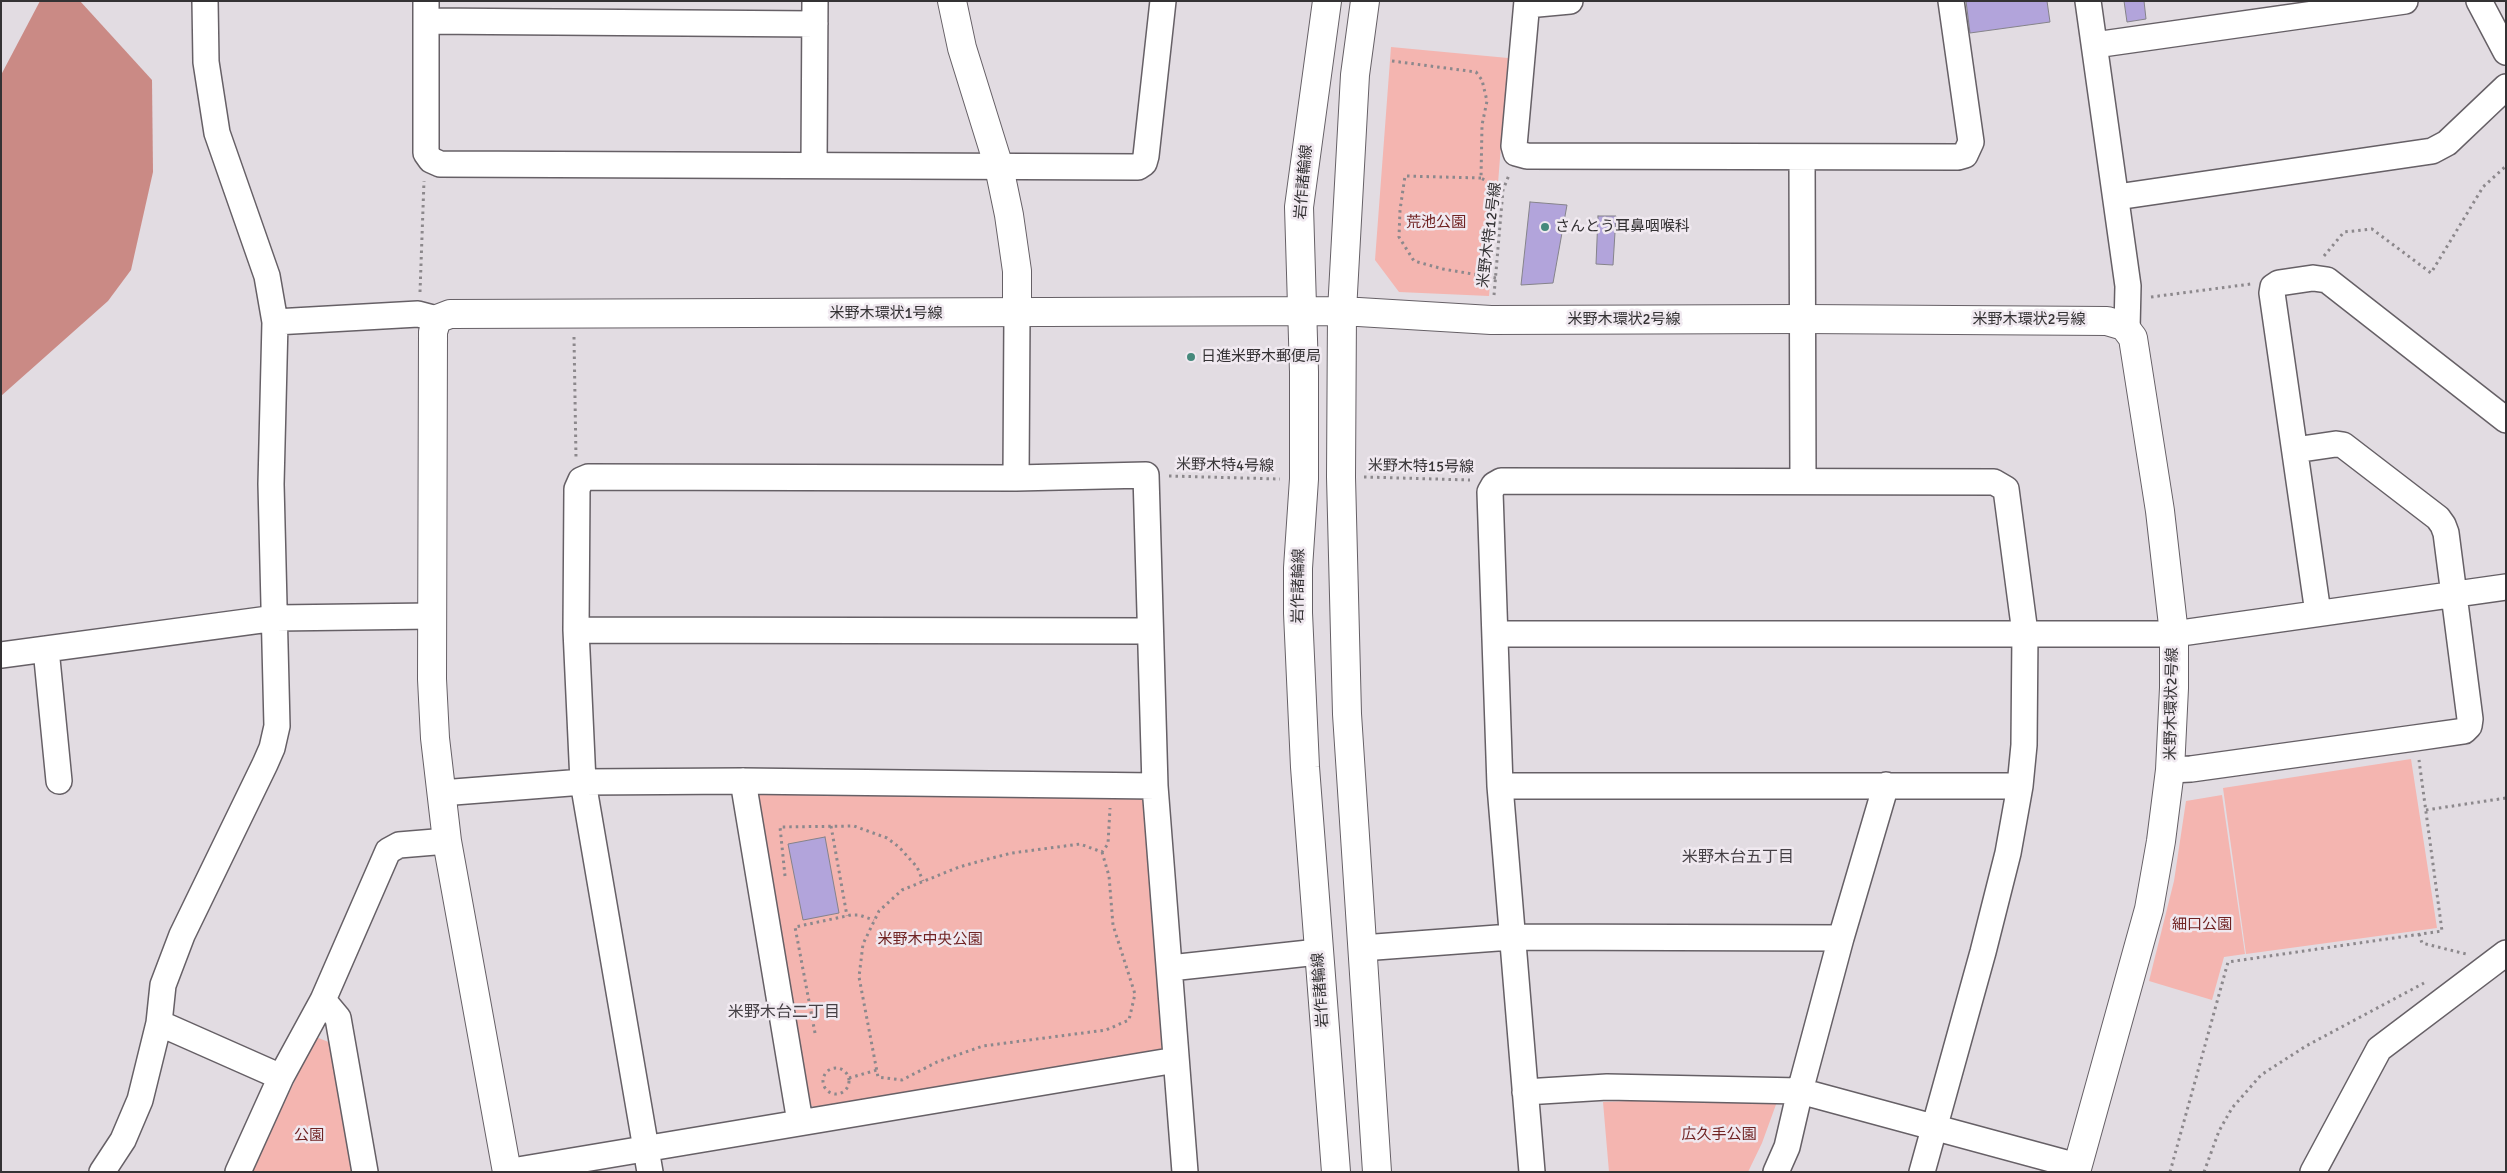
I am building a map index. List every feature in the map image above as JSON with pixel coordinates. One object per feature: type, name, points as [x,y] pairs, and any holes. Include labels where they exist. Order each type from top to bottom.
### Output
[{"type":"street","points":[[102,1172],[131,1125],[140,1100],[160,1023],[163,985],[182,935],[265,764],[276,736],[276,618],[271,484],[275,322],[268,276],[218,133],[206,62],[205,1]]},
{"type":"street","points":[[952,1],[962,48],[999,167],[1017,271],[1016,478]]},
{"type":"street","points":[[814,166],[815,13],[426,11],[426,153],[431,160],[440,164],[999,167],[1138,167],[1144,164],[1163,1]]},
{"type":"street","name":"岩作諸輪線","points":[[1326,1],[1299,207],[1304,479],[1298,568],[1298,613],[1305,767],[1336,1172]]},
{"type":"street","points":[[1365,1],[1355,75],[1342,311],[1340,477],[1348,714],[1377,1172]]},
{"type":"street","points":[[1570,1],[1527,3],[1514,146],[1516,153],[1527,156],[1958,157],[1965,155],[1971,142],[1951,1]]},
{"type":"street","points":[[2088,1],[2117,197],[2128,300],[2127,329]]},
{"type":"street","points":[[2095,45],[2405,1]]},
{"type":"street","points":[[2479,1],[2506,52]]},
{"type":"street","points":[[2117,197],[2432,151],[2447,143],[2506,87]]},
{"type":"street","points":[[1802,157],[1803,482]]},
{"type":"street","points":[[2318,613],[2272,293],[2273,287],[2279,284],[2320,278],[2326,280],[2506,420]]},
{"type":"street","name":"米野木環状1号線","points":[[431,320],[450,314],[1016,314],[1342,311]]},
{"type":"street","name":"米野木環状2号線","points":[[1342,311],[1491,320],[1803,319],[2107,321],[2118,322],[2127,329],[2133,338],[2160,511],[2174,634],[2174,688],[2170,770],[2161,841],[2149,909],[2076,1169]]},
{"type":"street","points":[[275,322],[431,320],[433,332],[432,616],[435,738],[447,841],[507,1172],[649,1160],[800,1122],[1176,1060]]},
{"type":"street","points":[[2170,770],[2191,769],[2464,731],[2469,726],[2470,719],[2446,533],[2438,518],[2344,446],[2336,444],[2295,450]]},
{"type":"street","points":[[649,1160],[582,782],[576,630],[577,489],[581,480],[588,477],[1016,478],[1146,475],[1149,631],[1155,786],[1186,1172]]},
{"type":"street","points":[[1532,1172],[1511,937],[1500,786],[1490,492],[1494,485],[1502,481],[1994,482],[2006,489],[2025,633],[2024,745],[2020,786],[2008,853],[1922,1172]]},
{"type":"street","points":[[1496,634],[2174,634],[2506,587]]},
{"type":"street","points":[[1,655],[276,618],[432,616]]},
{"type":"street","points":[[576,630],[1149,631]]},
{"type":"street","points":[[46,649],[59,781]]},
{"type":"street","points":[[441,794],[582,782],[743,781],[1155,786]]},
{"type":"street","points":[[743,781],[800,1122]]},
{"type":"street","points":[[1776,1172],[1787,1147],[1841,938],[1886,785]]},
{"type":"street","points":[[1500,786],[2020,786]]},
{"type":"street","points":[[238,1172],[281,1077],[323,1000],[388,851],[399,845],[447,841]]},
{"type":"street","points":[[1362,948],[1511,937],[1841,938]]},
{"type":"street","points":[[1170,968],[1318,952]]},
{"type":"street","points":[[2313,1172],[2378,1049],[2506,953]]},
{"type":"street","points":[[323,1000],[338,1018],[366,1172]]},
{"type":"street","points":[[160,1023],[281,1077]]},
{"type":"street","points":[[1525,1092],[1606,1087],[1800,1091],[1935,1127],[2076,1169]]},
{"type":"path","points":[[1392,61],[1476,72],[1482,80],[1487,101],[1482,125],[1481,178]]},
{"type":"path","points":[[426,153],[421,212],[431,320]]},
{"type":"path","name":"米野木特12号線","points":[[1491,320],[1504,190],[1516,153]]},
{"type":"path","points":[[2320,278],[2321,261],[2344,232],[2372,229],[2431,273],[2483,187],[2506,166]]},
{"type":"path","points":[[1496,278],[1435,268],[1414,261],[1399,237],[1405,176],[1481,178],[1504,190]]},
{"type":"path","points":[[2128,300],[2258,283],[2279,284]]},
{"type":"path","points":[[573,314],[577,489]]},
{"type":"path","name":"米野木特4号線","points":[[1146,475],[1304,479]]},
{"type":"path","name":"米野木特15号線","points":[[1340,477],[1502,481]]},
{"type":"path","points":[[2170,1172],[2228,962],[2442,931],[2416,738]]},
{"type":"path","points":[[1102,852],[1108,844],[1112,785]]},
{"type":"path","points":[[2426,810],[2506,798]]},
{"type":"path","points":[[831,826],[847,916]]},
{"type":"path","points":[[786,886],[780,827],[854,826],[887,838],[910,857],[923,881]]},
{"type":"path","points":[[1080,844],[1102,852],[1109,876],[1113,925],[1135,994],[1129,1020],[1106,1030],[983,1046],[937,1062],[902,1080],[878,1076],[859,977],[863,944],[874,920],[889,899],[902,890],[958,867],[1012,853],[1080,844]]},
{"type":"path","points":[[815,1033],[795,927],[847,916],[860,915],[874,920]]},
{"type":"path","points":[[2419,934],[2422,942],[2472,956],[2466,960]]},
{"type":"path","points":[[2204,1172],[2219,1131],[2232,1108],[2261,1075],[2306,1046],[2427,982]]},
{"type":"path","points":[[841,1068],[849,1078],[848,1087],[839,1094],[833,1094],[824,1085],[826,1073],[830,1069],[841,1068]]},
{"type":"path","points":[[849,1078],[876,1070]]},
{"type":"green space","name":"荒池公園","points":[[1391,47],[1508,58],[1489,296],[1399,292],[1375,260]]},
{"type":"green space","points":[[2411,759],[2437,928],[2246,954],[2223,788]]},
{"type":"green space","name":"米野木中央公園","points":[[762,792],[1137,793],[1146,802],[1167,1044],[1158,1053],[817,1109],[807,1103],[755,801]]},
{"type":"green space","name":"細口公園","points":[[2222,795],[2245,954],[2224,957],[2212,1000],[2149,981],[2174,881],[2186,801]]},
{"type":"green space","name":"公園","points":[[316,1037],[331,1043],[352,1172],[251,1172]]},
{"type":"green space","name":"広久手公園","points":[[1771,1095],[1778,1099],[1762,1143],[1748,1172],[1609,1172],[1603,1102]]},
{"type":"shaded area","points":[[40,1],[80,1],[152,80],[153,172],[131,270],[108,301],[1,396],[1,75]]},
{"type":"building","points":[[1966,1],[2047,1],[2050,22],[1970,33]]},
{"type":"building","points":[[2124,1],[2144,1],[2146,19],[2127,22]]},
{"type":"building","name":"さんとう耳鼻咽喉科","points":[[1530,202],[1567,205],[1553,283],[1521,285]]},
{"type":"building","points":[[1598,216],[1616,216],[1613,265],[1596,264]]},
{"type":"building","points":[[825,837],[839,913],[803,920],[788,844]]},
{"type":"place","name":"さんとう耳鼻咽喉科","points":[[1545,227]]},
{"type":"place","name":"日進米野木郵便局","points":[[1191,357]]},
{"type":"district","name":"米野木台五丁目","points":[[1738,858]]},
{"type":"district","name":"米野木台二丁目","points":[[784,1013]]}]
